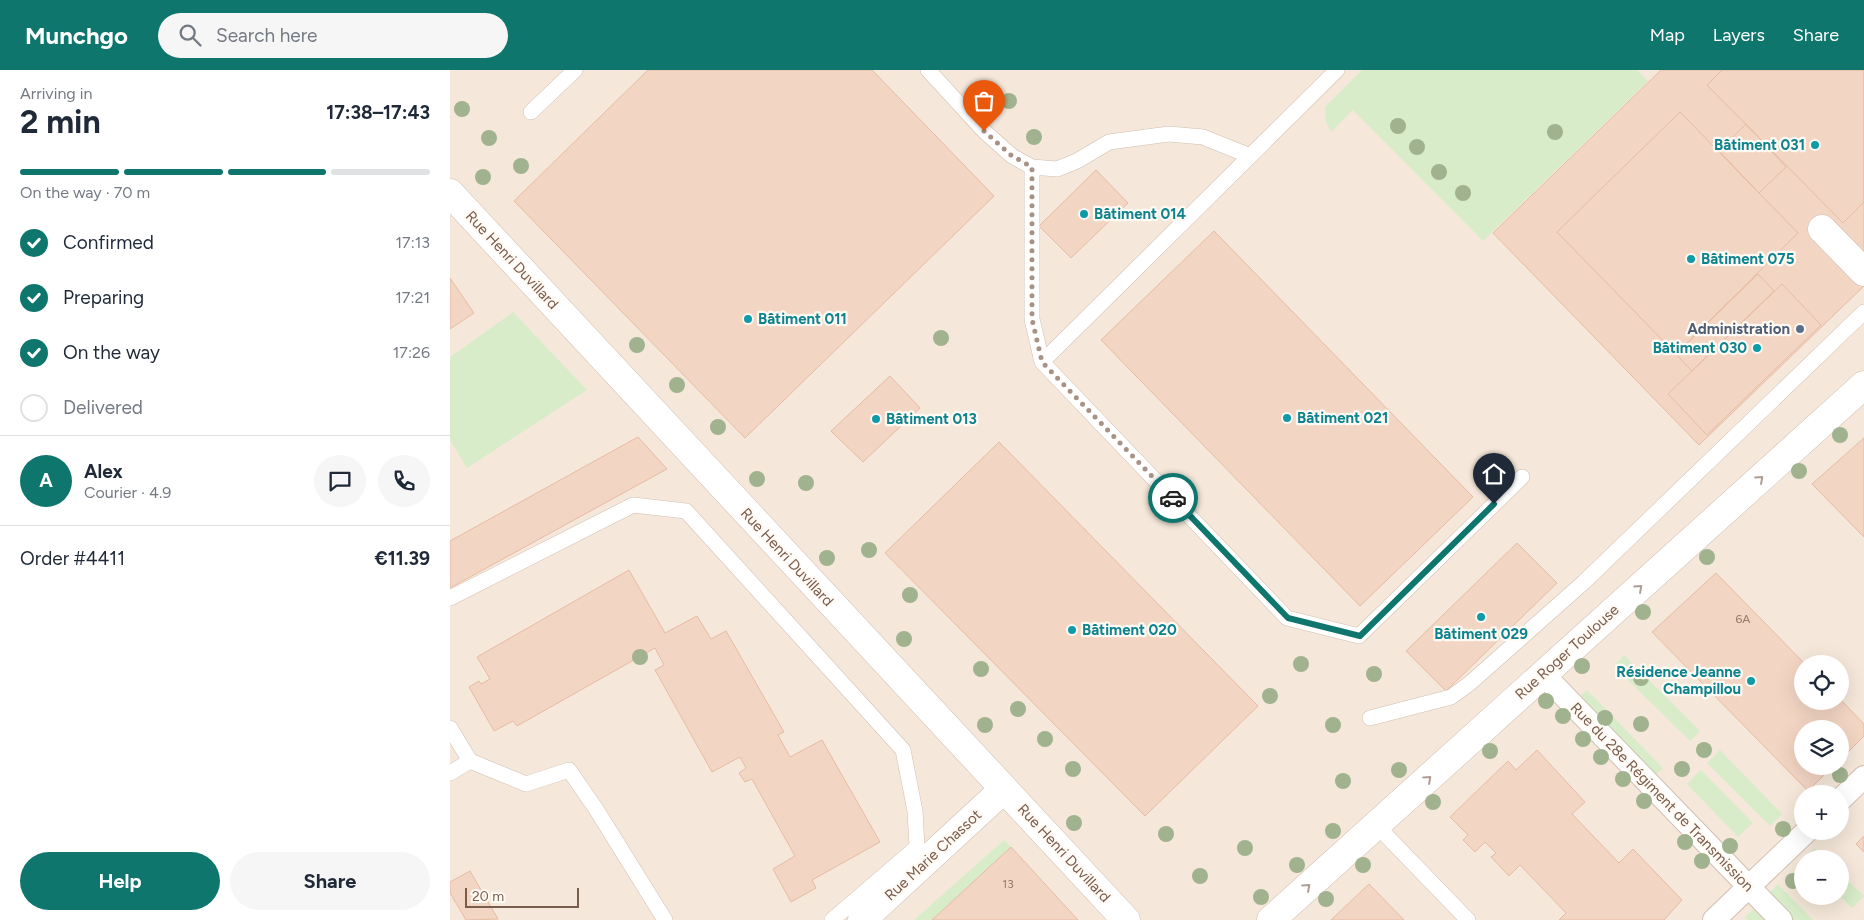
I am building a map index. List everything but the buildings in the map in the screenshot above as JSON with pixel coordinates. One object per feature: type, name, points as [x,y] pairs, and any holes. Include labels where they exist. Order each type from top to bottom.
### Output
[{"type":"street","name":"Rue Henri Duvillard","points":[[450,193],[1126,920]]},
{"type":"street","points":[[1822,229],[1864,272]]},
{"type":"street","name":"Rue Roger Toulouse","points":[[1271,920],[1864,385]]},
{"type":"street","name":"Rue du 28e Régiment de Transmission","points":[[1543,674],[1781,920]]},
{"type":"street","points":[[1849,791],[1864,777]]},
{"type":"street","name":"Rue Marie Chassot","points":[[862,920],[1004,789]]},
{"type":"street","points":[[1714,920],[1798,840]]},
{"type":"lane","points":[[531,112],[575,70]]},
{"type":"lane","points":[[928,70],[991,137],[1012,156],[1032,167],[1057,170],[1109,142],[1169,134],[1203,136],[1250,156]]},
{"type":"lane","points":[[1042,362],[1337,70]]},
{"type":"lane","points":[[1032,167],[1032,319],[1042,362],[1288,618],[1360,636],[1522,477]]},
{"type":"lane","points":[[1370,718],[1451,697],[1469,684],[1584,582],[1864,312]]},
{"type":"lane","points":[[450,598],[633,504],[686,510],[903,750],[915,811],[917,847],[832,920]]},
{"type":"lane","points":[[450,728],[470,761],[526,784],[569,770],[596,809],[665,920]]},
{"type":"lane","points":[[450,773],[470,761]]},
{"type":"lane","points":[[1376,825],[1468,920]]},
{"type":"shaded area","points":[[450,70],[1864,70],[1864,920],[450,920]]},
{"type":"green space","points":[[1362,70],[1637,70],[1648,81],[1483,241],[1353,110],[1331,132],[1326,122],[1325,107]]},
{"type":"green space","points":[[513,312],[587,390],[467,468],[450,440],[450,357]]},
{"type":"green space","points":[[1624,655],[1700,731],[1690,741],[1614,666]]},
{"type":"green space","points":[[1587,690],[1663,768],[1652,778],[1576,700]]},
{"type":"green space","points":[[1720,750],[1782,814],[1770,826],[1707,763]]},
{"type":"green space","points":[[1701,770],[1753,823],[1738,837],[1687,784]]},
{"type":"green space","points":[[1004,840],[1011,847],[932,920],[914,920]]},
{"type":"green space","points":[[1849,882],[1864,896],[1852,908],[1849,905]]},
{"type":"green space","points":[[1778,884],[1794,900],[1794,905],[1798,905],[1813,920],[1790,920],[1766,896]]},
{"type":"green space","points":[[1757,906],[1771,920],[1747,920],[1745,917]]},
{"type":"way so far","points":[[984,131],[1012,156],[1032,167],[1032,319],[1042,362],[1173,498]]},
{"type":"place","name":"Bâtiment 031","points":[[1815,145]]},
{"type":"place","name":"Bâtiment 014","points":[[1084,214]]},
{"type":"place","name":"Bâtiment 075","points":[[1691,259]]},
{"type":"place","name":"Bâtiment 011","points":[[748,319]]},
{"type":"place","name":"Administration","points":[[1800,329]]},
{"type":"place","name":"Bâtiment 030","points":[[1757,348]]},
{"type":"place","name":"Bâtiment 021","points":[[1287,418]]},
{"type":"place","name":"Bâtiment 013","points":[[876,419]]},
{"type":"place","name":"Bâtiment 029","points":[[1481,617]]},
{"type":"place","name":"Bâtiment 020","points":[[1072,630]]},
{"type":"place","name":"Résidence Jeanne Champillou","points":[[1751,681]]},
{"type":"route","points":[[1173,498],[1288,618],[1360,636],[1494,504]]}]
